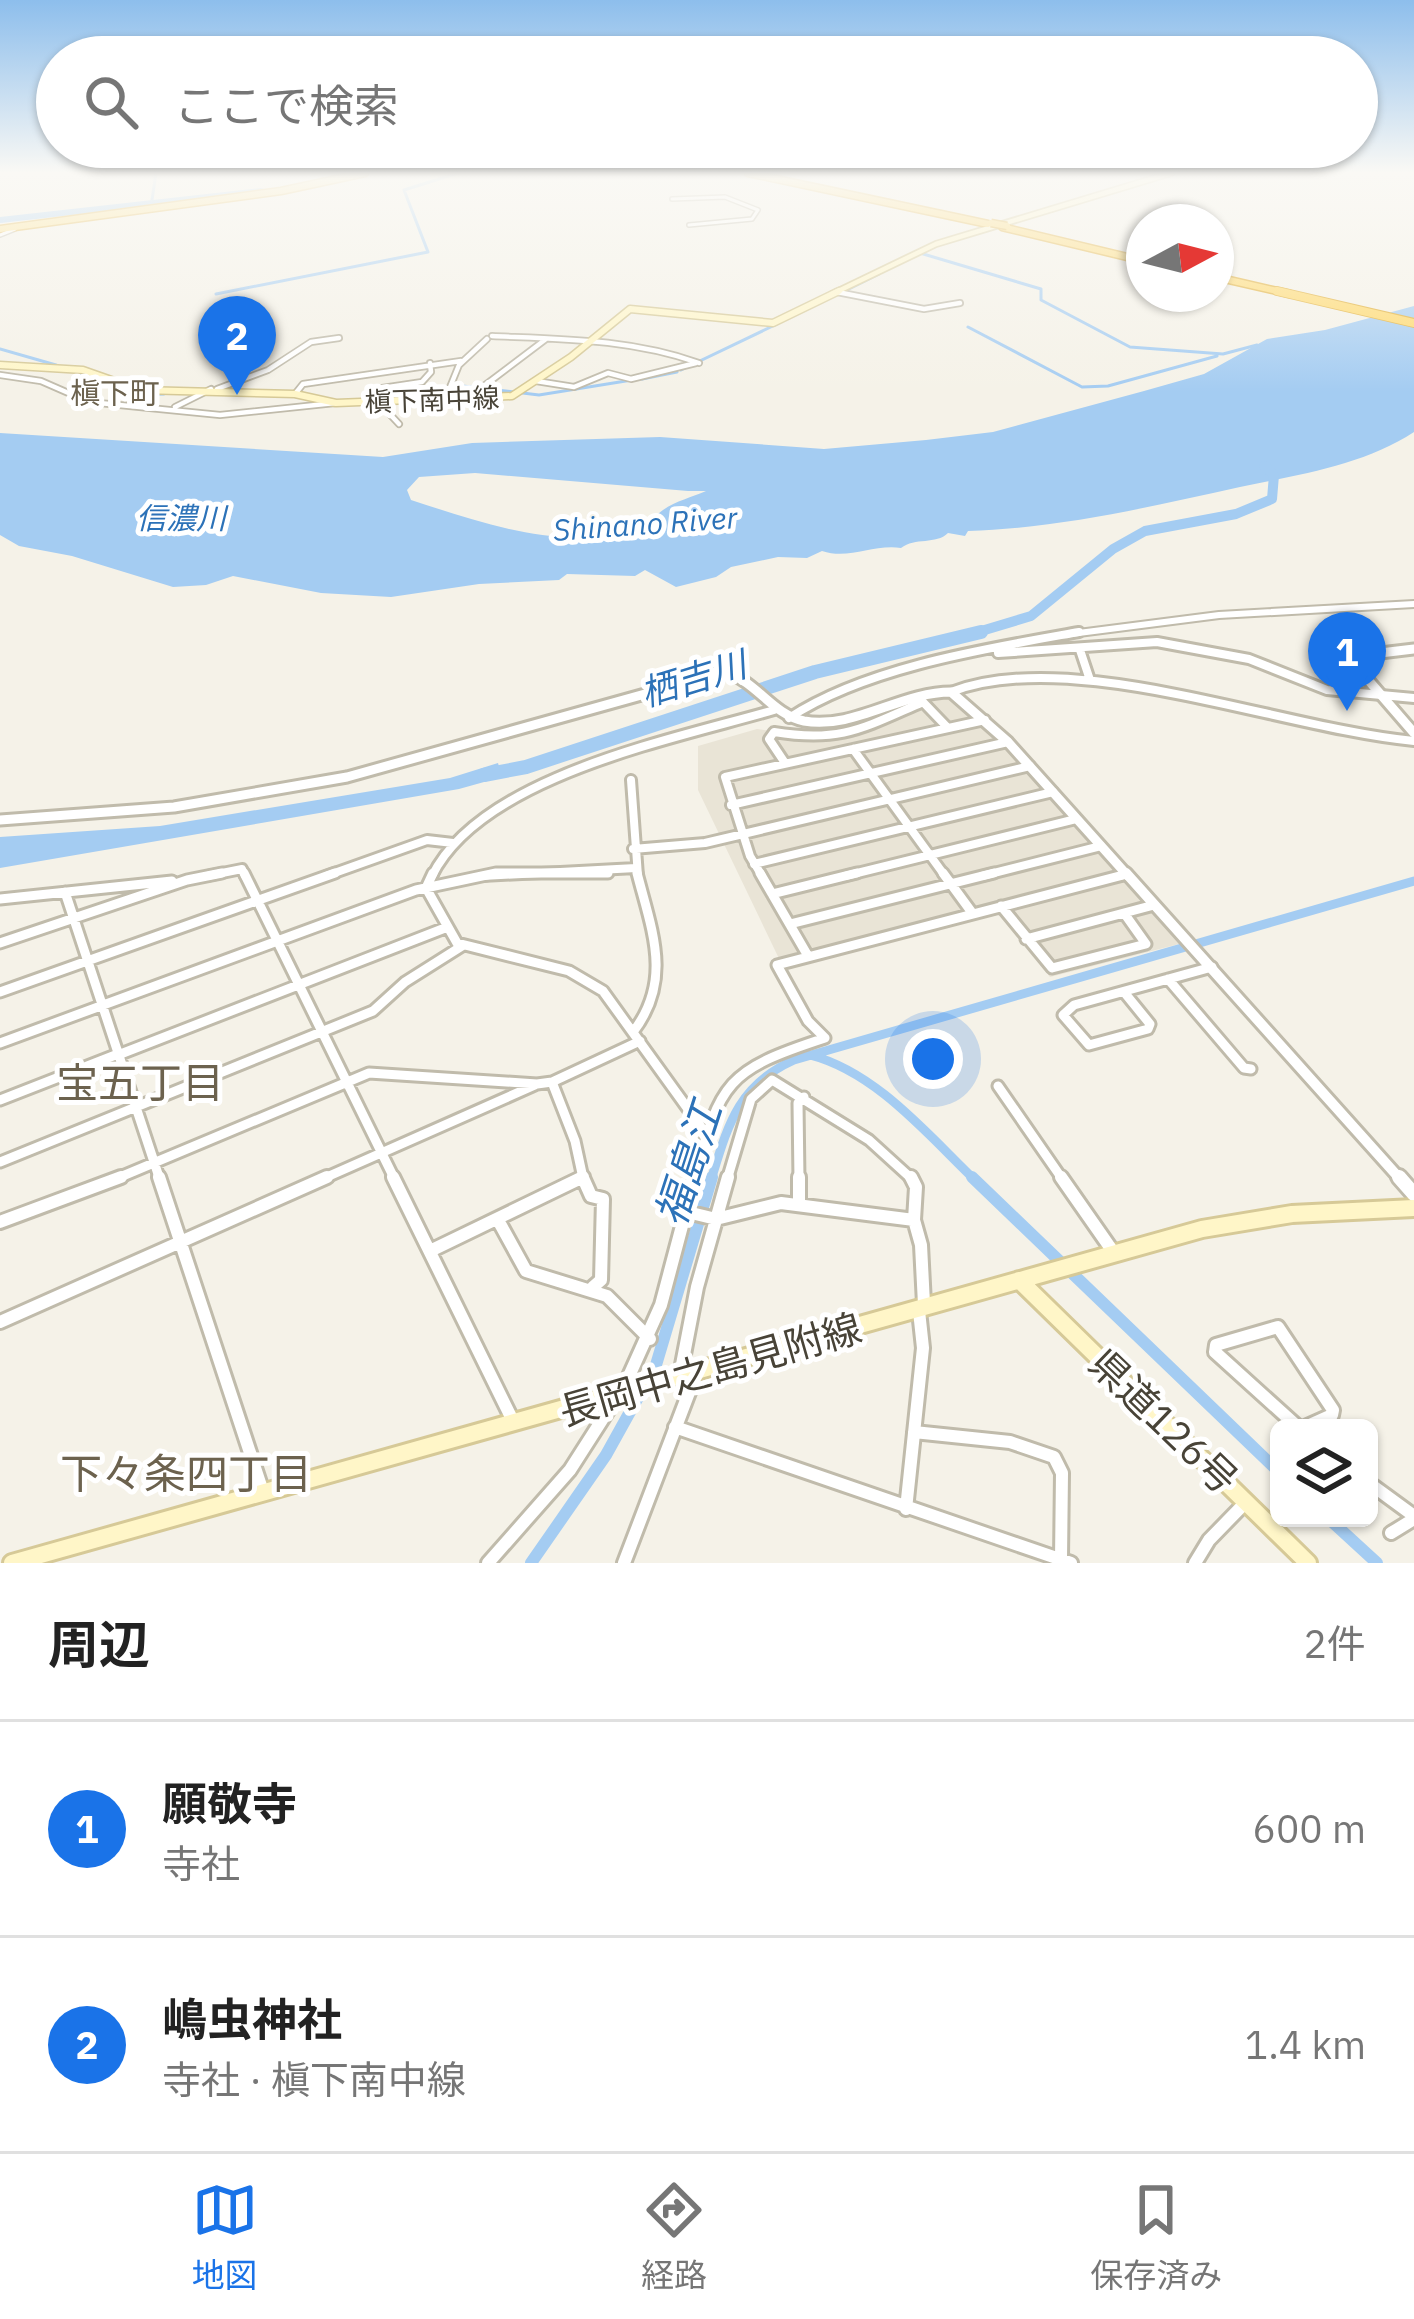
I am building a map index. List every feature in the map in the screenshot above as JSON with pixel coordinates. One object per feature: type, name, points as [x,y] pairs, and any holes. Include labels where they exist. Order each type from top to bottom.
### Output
[{"type":"highway","points":[[1087,246],[1126,255]]},
{"type":"highway","points":[[1234,280],[1414,322]]},
{"type":"main road","name":"槇下南中線","points":[[0,370],[83,370],[140,390],[295,394],[336,403],[515,395],[630,309],[769,324],[937,246]]},
{"type":"main road","name":"長岡中之島見附線","points":[[12,1563],[922,1310],[1114,1252],[1249,1220],[1414,1208]]},
{"type":"main road","name":"県道126号","points":[[1019,1280],[1308,1563]]},
{"type":"street","points":[[837,292],[915,308],[960,303]]},
{"type":"street","points":[[446,398],[461,362],[489,337],[589,339],[654,348],[699,363],[631,379],[608,373],[574,387],[536,381]]},
{"type":"street","points":[[174,408],[268,370],[310,342],[339,338]]},
{"type":"street","points":[[472,394],[547,338]]},
{"type":"street","points":[[295,394],[303,384],[461,362]]},
{"type":"street","points":[[399,424],[385,409],[383,385],[422,382],[431,372],[430,363]]},
{"type":"street","points":[[0,370],[89,402],[224,416],[336,403]]},
{"type":"street","points":[[789,718],[826,696],[990,651],[1131,627],[1269,611],[1414,604]]},
{"type":"street","points":[[990,651],[1079,650],[1146,641],[1178,644],[1262,663],[1327,690],[1414,698]]},
{"type":"street","points":[[1414,649],[1372,654],[1359,662],[1414,737]]},
{"type":"street","points":[[1079,650],[1090,680]]},
{"type":"street","points":[[0,820],[140,810],[319,782],[461,749],[717,674],[736,674],[789,718],[831,722],[899,700],[980,682],[1090,680],[1124,683],[1357,736],[1414,737]]},
{"type":"street","points":[[951,692],[1008,742],[1414,1194]]},
{"type":"street","points":[[785,763],[770,734],[838,737],[923,702],[947,728]]},
{"type":"street","points":[[706,1134],[603,992],[583,977],[464,945],[445,928],[426,888],[434,867],[453,843],[490,810],[613,760],[772,708]]},
{"type":"street","points":[[808,956],[754,864],[730,805],[725,777],[986,719]]},
{"type":"street","points":[[730,805],[1008,742]]},
{"type":"street","points":[[853,748],[973,914]]},
{"type":"street","points":[[633,849],[741,834],[1030,766]]},
{"type":"street","points":[[0,1222],[42,1210],[370,1073],[552,1082],[637,1037],[661,973],[633,849],[631,780]]},
{"type":"street","points":[[754,864],[1054,792]]},
{"type":"street","points":[[772,894],[1078,818]]},
{"type":"street","points":[[0,992],[427,840],[453,843]]},
{"type":"street","points":[[790,924],[1102,845]]},
{"type":"street","points":[[0,1043],[426,888],[496,873],[607,873],[636,868]]},
{"type":"street","points":[[0,898],[187,880],[242,869],[514,1424]]},
{"type":"street","points":[[488,1563],[571,1470],[625,1392],[650,1339],[706,1134],[734,1077],[769,1058],[825,1038],[808,1021],[777,965],[1128,874]]},
{"type":"street","points":[[0,944],[187,880]]},
{"type":"street","points":[[64,892],[262,1492]]},
{"type":"street","points":[[1026,938],[1156,904]]},
{"type":"street","points":[[1001,906],[1052,968],[1146,944],[1124,913]]},
{"type":"street","points":[[0,1100],[445,928]]},
{"type":"street","points":[[0,1162],[373,1011],[405,982],[464,945]]},
{"type":"street","points":[[1124,992],[1151,1028],[1089,1045],[1063,1015],[1074,1006],[1212,967]]},
{"type":"street","points":[[1168,980],[1244,1067],[1251,1069]]},
{"type":"street","points":[[624,1563],[675,1426],[686,1330],[713,1218],[751,1099],[772,1080],[905,1167],[916,1187],[922,1348],[906,1509]]},
{"type":"street","points":[[552,1082],[575,1141],[583,1178],[591,1196],[603,1199],[601,1280],[593,1287]]},
{"type":"street","points":[[0,1322],[536,1084]]},
{"type":"street","points":[[998,1086],[1114,1252]]},
{"type":"street","points":[[799,1204],[798,1102],[804,1097]]},
{"type":"street","points":[[430,1251],[583,1178]]},
{"type":"street","points":[[687,1211],[713,1218],[767,1204],[799,1204],[914,1220]]},
{"type":"street","points":[[498,1220],[526,1271],[593,1287],[626,1309],[650,1339]]},
{"type":"street","points":[[1278,1328],[1286,1334],[1333,1410],[1333,1415],[1301,1428],[1215,1352],[1216,1345],[1278,1328]]},
{"type":"street","points":[[675,1426],[1066,1561],[1062,1473],[1054,1457],[1010,1442],[914,1432]]},
{"type":"street","points":[[1378,1491],[1414,1517],[1391,1533]]},
{"type":"street","points":[[1195,1563],[1209,1540],[1246,1502]]},
{"type":"shaded area","points":[[943,695],[960,701],[1023,763],[1183,943],[1050,977],[1000,913],[784,969],[698,790],[698,746],[757,729],[810,736],[868,725],[895,708]]},
{"type":"water","name":"信濃川","points":[[1414,306],[1414,432],[1374,453],[1330,467],[1172,502],[1071,521],[968,531],[965,536],[948,533],[901,548],[778,557],[731,567],[716,577],[676,587],[645,570],[635,576],[567,574],[559,580],[479,584],[391,597],[321,593],[233,576],[206,585],[173,587],[72,556],[19,546],[0,535],[0,433],[383,457],[472,443],[660,437],[824,449],[993,432],[1204,374],[1267,339],[1325,330]],"holes":[[[475,473],[706,491],[668,507],[640,526],[584,537],[495,526],[411,500],[407,490],[419,477]]]},
{"type":"water","points":[[498,763],[502,777],[459,789],[0,868],[0,837],[160,826],[450,778]]},
{"type":"waterway","points":[[216,294],[428,252],[426,246]]},
{"type":"waterway","points":[[920,253],[1041,289],[1041,300],[1130,347],[1223,354],[1257,345]]},
{"type":"waterway","points":[[845,291],[879,274]]},
{"type":"waterway","points":[[681,370],[777,324]]},
{"type":"waterway","points":[[968,327],[1082,387],[1108,386],[1217,356]]},
{"type":"waterway","points":[[0,349],[56,365]]},
{"type":"waterway","points":[[76,372],[133,395],[164,394]]},
{"type":"waterway","points":[[642,379],[677,372]]},
{"type":"waterway","points":[[419,397],[454,385],[539,395],[632,380]]},
{"type":"waterway","name":"栖吉川","points":[[968,635],[1031,616],[1113,549],[1145,531],[1236,514],[1272,499],[1274,475],[1264,466]]},
{"type":"waterway","name":"栖吉川","points":[[484,775],[526,767],[815,672],[981,632]]},
{"type":"waterway","points":[[811,1055],[1414,881]]},
{"type":"waterway","points":[[712,1177],[730,1124],[748,1094],[775,1070],[811,1055]]},
{"type":"waterway","name":"福島江","points":[[811,1055],[834,1063],[879,1090],[975,1180]]},
{"type":"waterway","name":"福島江","points":[[531,1563],[606,1455],[656,1365],[712,1177]]},
{"type":"waterway","name":"福島江","points":[[972,1177],[1270,1463]]},
{"type":"waterway","name":"福島江","points":[[1338,1527],[1377,1563]]},
{"type":"place","name":"嶋虫神社","points":[[237,395]]},
{"type":"place","name":"願敬寺","points":[[1347,711]]},
{"type":"district","name":"槇下町","points":[[115,392]]},
{"type":"district","name":"宝五丁目","points":[[140,1082]]},
{"type":"district","name":"下々条四丁目","points":[[186,1473]]},
{"type":"water label","name":"Shinano River","points":[[645,523]]}]
